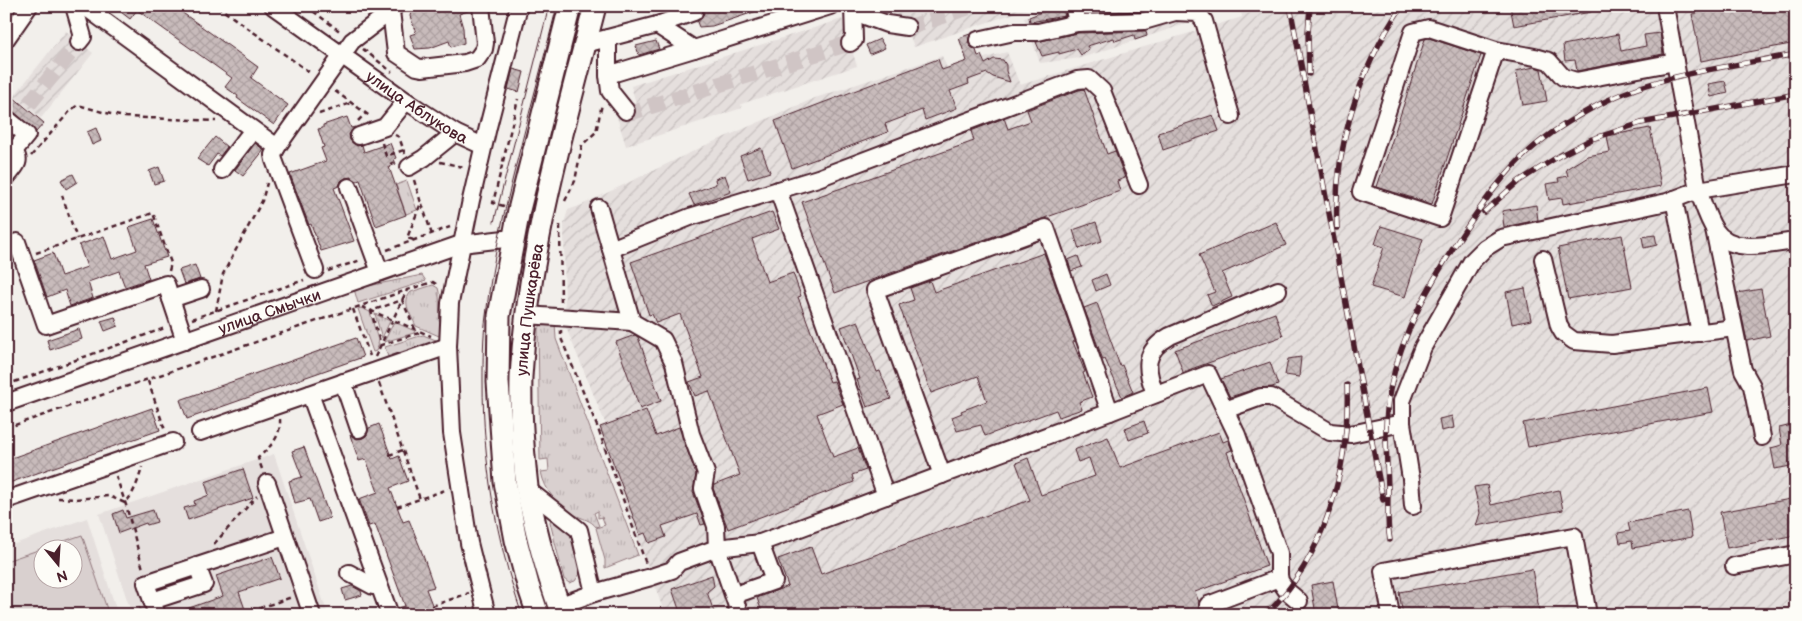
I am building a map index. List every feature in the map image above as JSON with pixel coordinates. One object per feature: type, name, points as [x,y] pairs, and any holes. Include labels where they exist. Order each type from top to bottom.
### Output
[{"type":"main road","name":"улица Пушкарёва","points":[[537,614],[516,540],[505,482],[498,382],[499,316],[519,210],[570,6]]},
{"type":"main road","name":"улица Пушкарёва","points":[[560,610],[539,541],[527,489],[521,379],[526,315],[536,243],[595,6]]},
{"type":"main road","name":"улица Смычки","points":[[513,238],[536,243]]},
{"type":"main road","points":[[537,614],[560,610]]},
{"type":"street","points":[[6,38],[29,6]]},
{"type":"street","points":[[74,6],[84,37],[79,42]]},
{"type":"street","points":[[84,6],[248,126],[275,154],[315,274]]},
{"type":"street","name":"улица Аблукова","points":[[273,6],[406,101],[455,133],[483,146],[441,342],[460,490],[469,543],[487,615]]},
{"type":"street","points":[[393,9],[396,53],[417,67],[426,68],[465,63],[481,55],[485,43],[482,6]]},
{"type":"street","points":[[483,146],[519,6]]},
{"type":"street","points":[[608,75],[830,6]]},
{"type":"street","points":[[850,42],[854,40],[853,6]]},
{"type":"street","points":[[858,6],[864,16],[887,24],[907,27]]},
{"type":"street","points":[[1076,6],[1074,9],[1077,23]]},
{"type":"street","points":[[1665,6],[1698,190],[1714,229],[1743,370],[1752,386],[1762,437]]},
{"type":"street","points":[[275,154],[352,41],[393,9]]},
{"type":"street","points":[[978,40],[1014,32],[1038,32],[1077,23],[1144,21],[1174,9],[1198,13],[1204,21],[1231,116]]},
{"type":"street","points":[[585,44],[694,12]]},
{"type":"street","points":[[657,24],[694,49]]},
{"type":"street","points":[[1496,50],[1440,218],[1360,192],[1413,32],[1429,28],[1496,50],[1535,56],[1549,61],[1563,77],[1576,80],[1675,62]]},
{"type":"street","points":[[608,38],[610,91],[626,111]]},
{"type":"street","points":[[611,249],[690,218],[818,178],[1077,80],[1089,79],[1102,91],[1139,185]]},
{"type":"street","points":[[359,136],[383,133],[406,101]]},
{"type":"street","points":[[6,118],[27,135],[13,153],[6,178]]},
{"type":"street","points":[[222,170],[248,126]]},
{"type":"street","points":[[402,164],[424,158],[455,133]]},
{"type":"street","points":[[1414,506],[1402,423],[1402,400],[1423,347],[1472,261],[1486,248],[1501,238],[1674,199],[1698,190],[1796,174]]},
{"type":"street","points":[[349,187],[380,272]]},
{"type":"street","points":[[778,190],[886,496]]},
{"type":"street","points":[[1674,199],[1700,333]]},
{"type":"street","points":[[599,208],[632,322]]},
{"type":"street","points":[[942,475],[875,290],[1046,228],[1110,412]]},
{"type":"street","points":[[1714,229],[1720,237],[1744,246],[1762,246],[1795,241],[1796,246]]},
{"type":"street","name":"улица Смычки","points":[[7,401],[462,244],[513,238]]},
{"type":"street","points":[[16,242],[46,325],[168,292],[201,289]]},
{"type":"street","points":[[1543,259],[1559,326],[1563,333],[1574,341],[1612,344],[1734,328]]},
{"type":"street","points":[[1155,394],[1149,375],[1148,364],[1151,352],[1157,343],[1278,290]]},
{"type":"street","points":[[168,292],[185,341]]},
{"type":"street","points":[[526,315],[632,322],[663,340],[674,363],[691,434],[706,473],[703,489],[716,526],[717,548],[740,615]]},
{"type":"street","points":[[200,432],[375,371],[441,342]]},
{"type":"street","points":[[560,610],[594,593],[651,578],[672,570],[679,562],[717,548],[760,543],[1208,374],[1238,435],[1279,553],[1280,578],[1287,591],[1299,601]]},
{"type":"street","points":[[343,382],[359,429]]},
{"type":"street","points":[[310,394],[390,615]]},
{"type":"street","points":[[1225,410],[1261,397],[1271,397],[1330,432],[1351,434],[1402,423]]},
{"type":"street","points":[[6,500],[171,442]]},
{"type":"street","points":[[267,483],[312,615]]},
{"type":"street","points":[[527,489],[579,530],[594,593]]},
{"type":"street","points":[[1391,615],[1383,571],[1574,536],[1588,615]]},
{"type":"street","points":[[198,566],[204,584],[155,608],[146,583],[285,537]]},
{"type":"street","points":[[743,592],[774,581],[760,543]]},
{"type":"street","points":[[1734,566],[1796,554]]},
{"type":"street","points":[[349,573],[372,586],[378,584]]},
{"type":"street","points":[[1208,604],[1280,578]]},
{"type":"path","points":[[217,6],[351,103],[383,133],[399,138],[404,150],[402,164],[421,203],[432,235]]},
{"type":"path","points":[[295,122],[351,103]]},
{"type":"path","points":[[13,153],[30,156],[71,110],[78,105],[106,114],[125,117],[248,126]]},
{"type":"path","points":[[383,133],[386,156],[404,150]]},
{"type":"path","points":[[216,311],[223,274],[262,201],[275,154]]},
{"type":"path","points":[[424,158],[468,168]]},
{"type":"path","points":[[390,164],[402,164]]},
{"type":"path","points":[[62,195],[77,239]]},
{"type":"path","points":[[6,385],[315,274],[416,240],[407,238],[421,203]]},
{"type":"path","points":[[22,258],[153,213],[171,264],[168,292]]},
{"type":"path","points":[[560,219],[562,338],[597,426],[651,578]]},
{"type":"path","points":[[6,428],[430,283]]},
{"type":"path","points":[[353,309],[372,364],[407,290]]},
{"type":"path","points":[[371,311],[402,300]]},
{"type":"path","points":[[402,300],[415,329]]},
{"type":"path","points":[[361,306],[441,342]]},
{"type":"path","points":[[371,311],[381,345]]},
{"type":"path","points":[[381,345],[422,332]]},
{"type":"path","points":[[375,371],[420,499]]},
{"type":"path","points":[[148,380],[171,442]]},
{"type":"path","points":[[213,546],[267,483],[258,458],[275,443],[280,428],[278,405]]},
{"type":"path","points":[[389,455],[403,450]]},
{"type":"path","points":[[125,504],[129,500],[140,476],[146,451]]},
{"type":"path","points":[[112,463],[146,583]]},
{"type":"path","points":[[397,507],[451,488]]},
{"type":"path","points":[[57,498],[76,499],[108,496],[125,504]]},
{"type":"path","points":[[251,611],[304,592]]},
{"type":"path","points":[[432,606],[473,592]]},
{"type":"shaded area","points":[[912,6],[1036,6],[914,47],[905,23],[894,21],[891,13]]},
{"type":"shaded area","points":[[1060,6],[1211,6],[1207,17],[1081,58],[1040,63],[1024,18]]},
{"type":"shaded area","points":[[1240,6],[1796,6],[1796,615],[665,615],[599,427],[606,425],[565,325],[564,223],[568,210],[704,146],[815,98],[942,56],[947,68],[1007,52],[1020,85],[1242,17]]},
{"type":"shaded area","points":[[842,19],[857,66],[741,104],[742,108],[626,146],[616,114],[637,107],[631,86]]},
{"type":"shaded area","points":[[66,31],[93,53],[41,118],[14,96]]},
{"type":"shaded area","points":[[274,454],[328,615],[132,615],[99,514]]},
{"type":"shaded area","points":[[87,518],[118,615],[6,615],[6,547]]},
{"type":"green space","points":[[407,181],[417,210],[406,214],[396,185]]},
{"type":"green space","points":[[422,275],[426,281],[358,303],[354,289]]},
{"type":"green space","points":[[433,285],[438,288],[439,292],[439,336],[416,326],[407,304],[408,296],[411,292]]},
{"type":"green space","points":[[361,308],[370,312],[379,344],[376,351],[373,352],[358,309]]},
{"type":"green space","points":[[375,314],[390,321],[382,338]]},
{"type":"green space","points":[[394,322],[415,331],[414,333],[384,342]]},
{"type":"green space","points":[[555,323],[556,339],[638,555],[605,568],[605,560],[596,528],[605,525],[602,517],[598,518],[598,511],[594,513],[599,526],[596,527],[589,521],[563,508],[549,492],[541,472],[549,471],[548,459],[540,460],[538,329],[542,324]]},
{"type":"green space","points":[[423,335],[436,340],[433,345],[389,360],[385,347]]},
{"type":"green space","points":[[552,515],[576,531],[584,568],[575,581],[569,583],[564,579],[550,522]]},
{"type":"green space","points":[[82,535],[109,615],[10,615],[6,605],[6,561],[32,552],[32,588],[82,588],[82,538],[73,538]]},
{"type":"building","points":[[113,6],[173,6],[258,67],[251,78],[288,105],[274,125],[225,87],[232,78],[137,10],[130,19]]},
{"type":"building","points":[[413,6],[426,6],[427,9],[437,6],[471,6],[471,10],[459,14],[463,28],[464,43],[451,47],[449,41],[430,48],[415,49],[410,35],[416,33],[410,16]]},
{"type":"building","points":[[702,6],[766,6],[766,8],[712,26],[699,27],[697,22],[704,13]]},
{"type":"building","points":[[1051,6],[1062,6],[1065,16],[1030,22],[1029,17],[1052,8]]},
{"type":"building","points":[[1090,6],[1139,6],[1140,11],[1092,13]]},
{"type":"building","points":[[1510,6],[1591,6],[1591,12],[1514,26]]},
{"type":"building","points":[[1734,6],[1796,6],[1796,43],[1701,61],[1692,14]]},
{"type":"building","points":[[1146,31],[1147,36],[1135,40],[1134,35],[1115,41],[1114,38],[1087,46],[1089,49],[1081,55],[1077,49],[1042,56],[1036,42],[1078,33]]},
{"type":"building","points":[[1660,33],[1663,54],[1577,71],[1575,60],[1565,61],[1563,45],[1618,34],[1621,51],[1646,46],[1644,35]]},
{"type":"building","points":[[970,34],[968,43],[976,50],[978,56],[981,55],[985,64],[994,59],[1003,60],[1010,82],[993,77],[987,73],[968,80],[969,84],[950,91],[957,108],[925,120],[922,110],[885,124],[888,132],[792,168],[775,121],[938,59],[942,70],[967,61],[959,38]]},
{"type":"building","points":[[1429,38],[1481,55],[1432,204],[1377,187],[1425,39]]},
{"type":"building","points":[[880,39],[885,48],[870,54],[866,45]]},
{"type":"building","points":[[656,41],[659,49],[639,55],[636,46]]},
{"type":"building","points":[[1534,67],[1541,69],[1547,101],[1523,105],[1516,71]]},
{"type":"building","points":[[513,69],[524,72],[519,92],[508,89]]},
{"type":"building","points":[[1725,81],[1728,93],[1711,97],[1708,84]]},
{"type":"building","points":[[1084,89],[1107,154],[1115,151],[1125,178],[1117,181],[1120,191],[835,293],[802,202],[974,141],[971,131],[1004,118],[1008,129],[1031,121],[1027,110]]},
{"type":"building","points":[[6,91],[44,123],[36,132],[12,110],[6,108]]},
{"type":"building","points":[[1213,115],[1219,131],[1163,150],[1158,133]]},
{"type":"building","points":[[347,117],[351,128],[355,127],[349,134],[350,140],[357,146],[362,145],[364,152],[390,143],[396,158],[394,159],[396,164],[389,167],[406,215],[376,226],[360,180],[357,181],[351,177],[345,178],[339,186],[334,188],[354,241],[321,251],[290,174],[326,161],[321,148],[324,147],[318,129],[323,128],[323,125]]},
{"type":"building","points":[[96,128],[101,141],[92,145],[87,132]]},
{"type":"building","points":[[1650,128],[1661,186],[1563,204],[1562,198],[1549,200],[1546,184],[1559,182],[1558,178],[1568,176],[1566,169],[1587,156],[1610,152],[1607,136]]},
{"type":"building","points":[[215,137],[227,147],[220,156],[217,154],[208,166],[197,159]]},
{"type":"building","points":[[255,143],[264,150],[243,176],[235,170]]},
{"type":"building","points":[[761,148],[770,172],[748,179],[740,156]]},
{"type":"building","points":[[159,167],[164,181],[154,184],[149,171]]},
{"type":"building","points":[[73,174],[77,182],[66,189],[61,180]]},
{"type":"building","points":[[725,175],[731,192],[694,205],[689,194],[716,184],[715,179]]},
{"type":"building","points":[[1536,205],[1538,220],[1504,227],[1502,211]]},
{"type":"building","points":[[772,212],[779,229],[752,239],[767,282],[793,273],[801,296],[798,297],[830,382],[834,381],[843,404],[817,414],[833,457],[858,448],[866,470],[852,475],[854,482],[728,529],[713,488],[714,485],[740,475],[709,391],[695,396],[689,382],[703,377],[680,314],[656,323],[652,314],[649,315],[631,262]]},
{"type":"building","points":[[153,219],[167,257],[144,264],[149,279],[125,287],[119,271],[88,282],[93,298],[70,306],[65,290],[47,297],[34,260],[53,253],[61,276],[87,267],[79,245],[104,236],[112,259],[137,250],[129,227]]},
{"type":"building","points":[[1096,222],[1102,241],[1079,249],[1073,230]]},
{"type":"building","points":[[1276,222],[1286,245],[1222,273],[1232,297],[1212,306],[1207,295],[1215,292],[1199,255]]},
{"type":"building","points":[[1381,226],[1423,239],[1405,297],[1371,287],[1384,247],[1375,244]]},
{"type":"building","points":[[1622,235],[1632,287],[1568,299],[1558,248]]},
{"type":"building","points":[[1655,235],[1657,245],[1644,248],[1642,237]]},
{"type":"building","points":[[1044,253],[1075,341],[1073,342],[1085,372],[1083,373],[1092,397],[1079,402],[1082,409],[1059,417],[1056,410],[985,436],[981,425],[957,431],[952,417],[962,413],[961,411],[987,401],[978,376],[931,393],[899,305],[914,300],[910,288],[930,281],[934,292]]},
{"type":"building","points":[[1078,256],[1082,267],[1071,271],[1068,260]]},
{"type":"building","points":[[195,265],[200,279],[184,284],[179,270]]},
{"type":"building","points":[[1106,274],[1110,285],[1096,291],[1092,280]]},
{"type":"building","points":[[1525,288],[1531,320],[1512,324],[1506,292]]},
{"type":"building","points":[[1761,289],[1770,336],[1747,341],[1737,293]]},
{"type":"building","points":[[1097,303],[1120,366],[1122,365],[1133,392],[1122,397],[1105,359],[1103,360],[1084,308]]},
{"type":"building","points":[[1275,313],[1283,336],[1183,372],[1175,350]]},
{"type":"building","points":[[115,317],[118,326],[105,331],[101,321]]},
{"type":"building","points":[[858,321],[877,372],[880,371],[891,399],[867,407],[857,380],[860,379],[841,327]]},
{"type":"building","points":[[79,329],[82,339],[50,350],[47,340]]},
{"type":"building","points":[[635,335],[638,337],[661,401],[640,409],[616,342]]},
{"type":"building","points":[[356,338],[363,357],[187,419],[180,400]]},
{"type":"building","points":[[1301,357],[1299,377],[1285,375],[1288,359]]},
{"type":"building","points":[[1270,362],[1278,385],[1258,388],[1230,397],[1221,379]]},
{"type":"building","points":[[1708,388],[1713,412],[1528,447],[1523,423]]},
{"type":"building","points":[[152,408],[160,430],[6,484],[6,460]]},
{"type":"building","points":[[646,410],[656,436],[679,427],[696,474],[693,492],[705,524],[701,525],[697,514],[662,526],[666,537],[649,543],[645,533],[640,535],[600,427]]},
{"type":"building","points":[[1452,416],[1454,428],[1441,431],[1439,419]]},
{"type":"building","points":[[1144,421],[1148,433],[1129,440],[1125,428]]},
{"type":"building","points":[[379,424],[392,459],[399,456],[408,481],[390,488],[403,522],[409,520],[420,547],[434,587],[426,589],[436,615],[400,615],[398,608],[405,606],[375,524],[369,526],[359,499],[378,492],[366,459],[359,461],[350,435],[357,439],[363,438],[367,435],[369,428]]},
{"type":"building","points":[[1796,424],[1796,465],[1775,469],[1771,448],[1782,445],[1779,428]]},
{"type":"building","points":[[1219,432],[1223,442],[1228,440],[1232,450],[1227,452],[1267,566],[1195,592],[1203,615],[763,615],[757,598],[788,586],[778,559],[811,547],[821,574],[1030,500],[1016,463],[1028,458],[1041,495],[1095,476],[1089,458],[1078,462],[1074,450],[1108,437],[1120,468]]},
{"type":"building","points":[[304,447],[330,518],[318,522],[310,499],[295,503],[289,481],[302,477],[292,451]]},
{"type":"building","points":[[243,469],[253,498],[188,520],[184,508],[195,505],[194,501],[209,495],[205,482]]},
{"type":"building","points":[[1487,485],[1491,505],[1559,490],[1563,510],[1476,526],[1480,513],[1474,487]]},
{"type":"building","points":[[1796,498],[1796,535],[1727,548],[1720,512]]},
{"type":"building","points":[[123,510],[126,518],[153,510],[157,522],[147,525],[146,523],[119,533],[113,514]]},
{"type":"building","points":[[1688,511],[1692,537],[1633,548],[1632,541],[1620,543],[1618,533],[1630,531],[1628,523]]},
{"type":"building","points":[[272,557],[280,578],[239,592],[247,615],[175,615],[175,613],[223,596],[216,576]]},
{"type":"building","points":[[1532,569],[1540,615],[1403,615],[1399,592]]},
{"type":"building","points":[[712,575],[714,586],[707,592],[715,615],[681,615],[672,589]]},
{"type":"building","points":[[1333,581],[1339,615],[1316,615],[1311,585]]},
{"type":"building","points":[[352,586],[361,591],[362,595],[345,600],[342,589]]},
{"type":"tunnel","points":[[907,27],[972,6]]},
{"type":"tunnel","points":[[29,104],[79,42]]},
{"type":"tunnel","points":[[626,111],[632,112],[850,43]]},
{"type":"tram line","points":[[494,222],[549,6]]},
{"type":"tram line","points":[[522,615],[505,557],[492,500],[485,441],[484,340],[492,274],[500,232],[557,6]]},
{"type":"railway","points":[[1290,6],[1383,500]]},
{"type":"railway","points":[[1309,74],[1308,33],[1310,6]]},
{"type":"railway","points":[[1337,228],[1339,169],[1344,140],[1352,112],[1361,84],[1373,57],[1386,31],[1402,6]]},
{"type":"railway","points":[[1390,540],[1386,426],[1388,402],[1395,368],[1410,326],[1441,267],[1487,198],[1503,178],[1529,151],[1555,131],[1602,103],[1624,93],[1697,72],[1796,54]]},
{"type":"railway","points":[[1484,212],[1519,181],[1559,156],[1592,139],[1641,123],[1796,94]]},
{"type":"railway","points":[[1265,615],[1286,592],[1304,566],[1319,539],[1330,509],[1344,447],[1347,385]]}]
